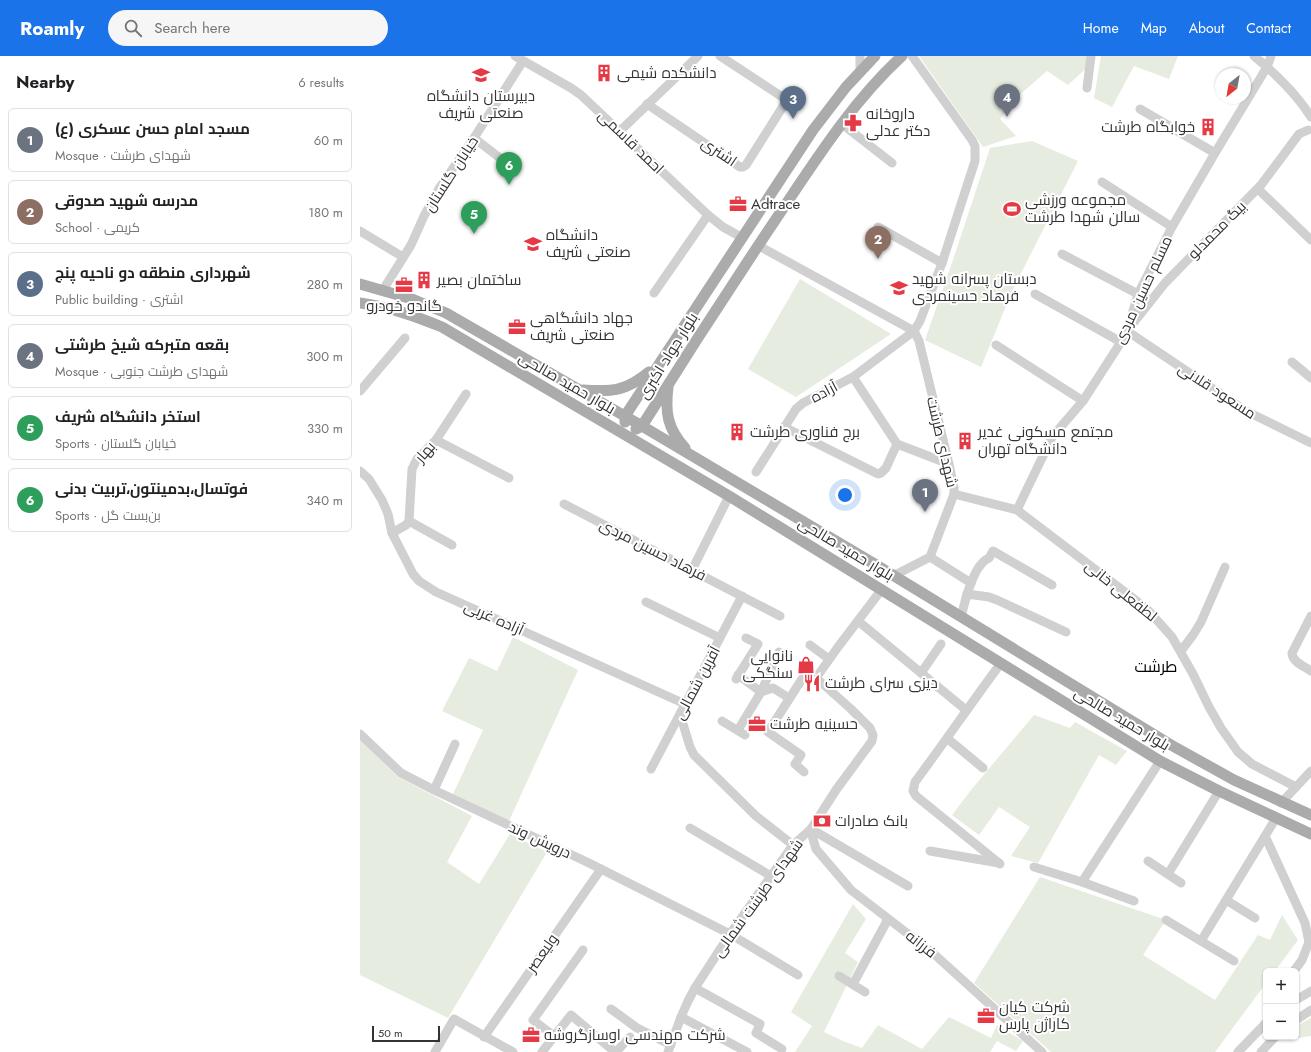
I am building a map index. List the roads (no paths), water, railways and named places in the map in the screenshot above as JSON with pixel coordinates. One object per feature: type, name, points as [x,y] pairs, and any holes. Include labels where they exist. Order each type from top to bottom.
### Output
[{"type":"main road","name":"بلوار جواد اکبری","points":[[625,416],[741,237],[813,130],[838,97],[875,56]]},
{"type":"main road","name":"بلوار جواد اکبری","points":[[627,435],[642,426],[716,309],[829,141],[874,84],[902,56]]},
{"type":"main road","points":[[741,237],[759,246]]},
{"type":"main road","name":"بلوار حمید صالحی","points":[[360,284],[412,299],[446,313],[642,426],[1171,745],[1234,780],[1311,816]]},
{"type":"main road","name":"بلوار حمید صالحی","points":[[360,303],[381,306],[413,315],[442,327],[676,464],[1160,760],[1219,791],[1311,834]]},
{"type":"main road","points":[[580,390],[602,392],[625,388],[656,367]]},
{"type":"main road","points":[[668,384],[666,404],[669,422],[677,439],[688,454]]},
{"type":"main road","points":[[625,416],[627,435]]},
{"type":"main road","points":[[676,464],[674,461],[675,454],[681,451],[688,454]]},
{"type":"main road","points":[[882,590],[893,576]]},
{"type":"street","name":"احمد قاسمی","points":[[515,56],[581,94],[708,215],[723,227],[741,237]]},
{"type":"street","points":[[620,131],[698,56]]},
{"type":"street","name":"اشتری","points":[[647,104],[740,167],[743,167],[746,165],[787,100],[720,56]]},
{"type":"street","points":[[860,56],[860,71]]},
{"type":"street","points":[[759,246],[914,331],[920,321],[942,263],[975,161],[975,146],[912,56]]},
{"type":"street","points":[[1087,88],[1091,56]]},
{"type":"street","points":[[1254,56],[1308,104],[1311,117]]},
{"type":"street","name":"مسلم حسین مردی","points":[[1017,510],[1047,445],[1056,431],[1083,401],[1121,342],[1127,331],[1138,294],[1172,227],[1267,67],[1271,56]]},
{"type":"street","name":"خیابان گلستان","points":[[383,290],[411,245],[424,216],[440,187],[474,138],[523,61]]},
{"type":"street","points":[[1140,109],[1215,153]]},
{"type":"street","points":[[842,124],[892,163]]},
{"type":"street","name":"بیگ محمدلو","points":[[1127,331],[1165,283],[1258,189],[1299,134],[1308,130]]},
{"type":"street","points":[[474,138],[500,158]]},
{"type":"street","points":[[1102,182],[1172,227]]},
{"type":"street","points":[[1258,189],[1311,240]]},
{"type":"street","points":[[654,293],[708,215]]},
{"type":"street","points":[[878,227],[942,263]]},
{"type":"street","points":[[360,231],[403,256]]},
{"type":"street","points":[[1062,254],[1138,294]]},
{"type":"street","points":[[1035,294],[1121,342]]},
{"type":"street","name":"آزاده","points":[[756,472],[784,427],[803,403],[853,377],[914,331]]},
{"type":"street","name":"شهدای طرشت","points":[[914,331],[919,341],[954,488],[954,494],[930,557]]},
{"type":"street","name":"مسعود قلانی","points":[[1127,331],[1246,411],[1311,444]]},
{"type":"street","points":[[360,392],[405,338]]},
{"type":"street","points":[[996,345],[1083,401]]},
{"type":"street","points":[[1292,362],[1311,378]]},
{"type":"street","points":[[853,377],[897,444],[949,464]]},
{"type":"street","name":"بهار","points":[[409,521],[412,469],[417,459],[436,440],[466,394]]},
{"type":"street","points":[[784,427],[878,474],[886,468],[897,444]]},
{"type":"street","points":[[436,440],[508,478]]},
{"type":"street","name":"آزاده غربی","points":[[360,471],[369,479],[382,500],[388,514],[392,533],[413,574],[419,581],[431,589],[685,704]]},
{"type":"street","name":"لطفعلی خانی","points":[[954,494],[1017,510],[1146,608],[1172,637],[1181,651],[1221,728],[1238,752],[1252,764],[1296,787]]},
{"type":"street","points":[[692,570],[729,496]]},
{"type":"street","name":"فرهاد حسین مردی","points":[[564,504],[780,616]]},
{"type":"street","points":[[392,533],[406,525],[409,521],[452,545]]},
{"type":"street","points":[[961,617],[971,583],[984,560],[989,558],[993,551],[1052,585]]},
{"type":"street","points":[[893,576],[930,557],[971,583]]},
{"type":"street","points":[[1181,651],[1201,622],[1225,567]]},
{"type":"street","points":[[804,772],[795,764],[801,755],[768,732],[789,698],[806,676],[811,675],[816,678],[882,590]]},
{"type":"street","points":[[968,594],[989,597],[997,600],[1066,632]]},
{"type":"street","name":"آفرین شمالی","points":[[651,769],[742,596]]},
{"type":"street","points":[[646,602],[720,638]]},
{"type":"street","points":[[1311,616],[1292,653],[1292,657],[1294,660],[1311,671]]},
{"type":"street","points":[[858,621],[966,710]]},
{"type":"street","points":[[746,638],[758,644],[737,677],[760,692]]},
{"type":"street","points":[[921,673],[941,644]]},
{"type":"street","points":[[810,645],[829,659]]},
{"type":"street","points":[[722,720],[742,733],[779,652]]},
{"type":"street","points":[[930,851],[1000,864],[916,796],[913,791],[915,782],[948,739],[966,710],[1001,663]]},
{"type":"street","name":"شهدای طرشت شمالی","points":[[669,1048],[681,1016],[695,988],[730,934],[793,845],[811,829],[873,738],[872,732],[852,709],[816,678]]},
{"type":"street","points":[[760,692],[773,688],[789,698]]},
{"type":"street","points":[[680,714],[690,747],[694,755],[756,816],[793,845]]},
{"type":"street","name":"درویش‌ وند","points":[[360,734],[401,773],[601,869],[730,934],[798,975]]},
{"type":"street","points":[[948,739],[983,768]]},
{"type":"street","points":[[434,790],[455,744]]},
{"type":"street","points":[[1082,882],[1160,760]]},
{"type":"street","points":[[1281,803],[1311,771]]},
{"type":"street","points":[[1168,874],[1219,791]]},
{"type":"street","points":[[1201,941],[1276,818]]},
{"type":"street","points":[[690,828],[771,876]]},
{"type":"street","points":[[811,829],[908,886]]},
{"type":"street","name":"فرزانه","points":[[811,829],[812,839],[816,850],[855,894],[934,954],[1042,1052]]},
{"type":"street","points":[[1265,836],[1305,923],[1309,942],[1302,960],[1296,968]]},
{"type":"street","points":[[1148,861],[1181,883]]},
{"type":"street","points":[[1034,867],[1082,882],[1134,901]]},
{"type":"street","name":"ولیعصر","points":[[484,1037],[601,869]]},
{"type":"street","points":[[1226,900],[1255,918]]},
{"type":"street","points":[[852,984],[888,919]]},
{"type":"street","points":[[1166,920],[1234,961]]},
{"type":"street","points":[[554,1036],[532,1020],[583,950]]},
{"type":"street","points":[[839,976],[865,992]]},
{"type":"street","points":[[695,988],[760,1024],[756,1033],[782,1049]]},
{"type":"street","points":[[1299,998],[1311,991]]},
{"type":"street","points":[[612,1009],[637,1028],[669,1048]]},
{"type":"street","points":[[1299,1018],[1311,1010]]},
{"type":"street","points":[[542,1052],[571,1015],[616,1052],[630,1037]]},
{"type":"street","points":[[681,1016],[747,1052]]},
{"type":"street","points":[[435,1052],[454,1019],[513,1052]]},
{"type":"street","points":[[1238,1052],[1263,1026]]},
{"type":"street","points":[[1261,1052],[1272,1040]]},
{"type":"place","name":"دانشکده شیمی","points":[[604,73]]},
{"type":"place","name":"دبیرستان دانشگاه صنعتی شریف","points":[[481,75]]},
{"type":"place","name":"بقعه متبرکه شیخ طرشتی","points":[[1007,117]]},
{"type":"place","name":"شهرداری منطقه دو ناحیه پنج","points":[[793,119]]},
{"type":"place","name":"داروخانه دکتر عدلی","points":[[853,123]]},
{"type":"place","name":"خوابگاه طرشت","points":[[1208,127]]},
{"type":"place","name":"فوتسال،بدمینتون،تربیت بدنی","points":[[509,185]]},
{"type":"place","name":"Adtrace","points":[[738,204]]},
{"type":"place","name":"مجموعه ورزشی سالن شهدا طرشت","points":[[1012,209]]},
{"type":"place","name":"استخر دانشگاه شریف","points":[[474,234]]},
{"type":"place","name":"دانشگاه صنعتی شریف","points":[[533,244]]},
{"type":"place","name":"مدرسه شهید صدوقی","points":[[878,259]]},
{"type":"place","name":"ساختمان بصیر","points":[[424,280]]},
{"type":"place","name":"گاندو خودرو","points":[[404,285]]},
{"type":"place","name":"دبستان پسرانه شهيد فرهاد حسينمردی","points":[[899,288]]},
{"type":"place","name":"جهاد دانشگاهی صنعتی شریف","points":[[517,327]]},
{"type":"place","name":"برج فناوری طرشت","points":[[737,432]]},
{"type":"place","name":"مجتمع مسکونی غدیر دانشگاه تهران","points":[[965,441]]},
{"type":"place","name":"مسجد امام حسن عسکری (ع)","points":[[925,512]]},
{"type":"place","name":"نانوایی سنگکی","points":[[806,665]]},
{"type":"place","name":"دیزی سرای طرشت","points":[[812,683]]},
{"type":"place","name":"حسینیه طرشت","points":[[757,724]]},
{"type":"place","name":"بانک صادرات","points":[[822,821]]},
{"type":"place","name":"شرکت کیان‌ کاراژن پارس","points":[[986,1016]]},
{"type":"place","name":"شرکت مهندسی ا‌وسازگروشه","points":[[531,1035]]},
{"type":"district","name":"طرشت","points":[[1156,666]]}]
